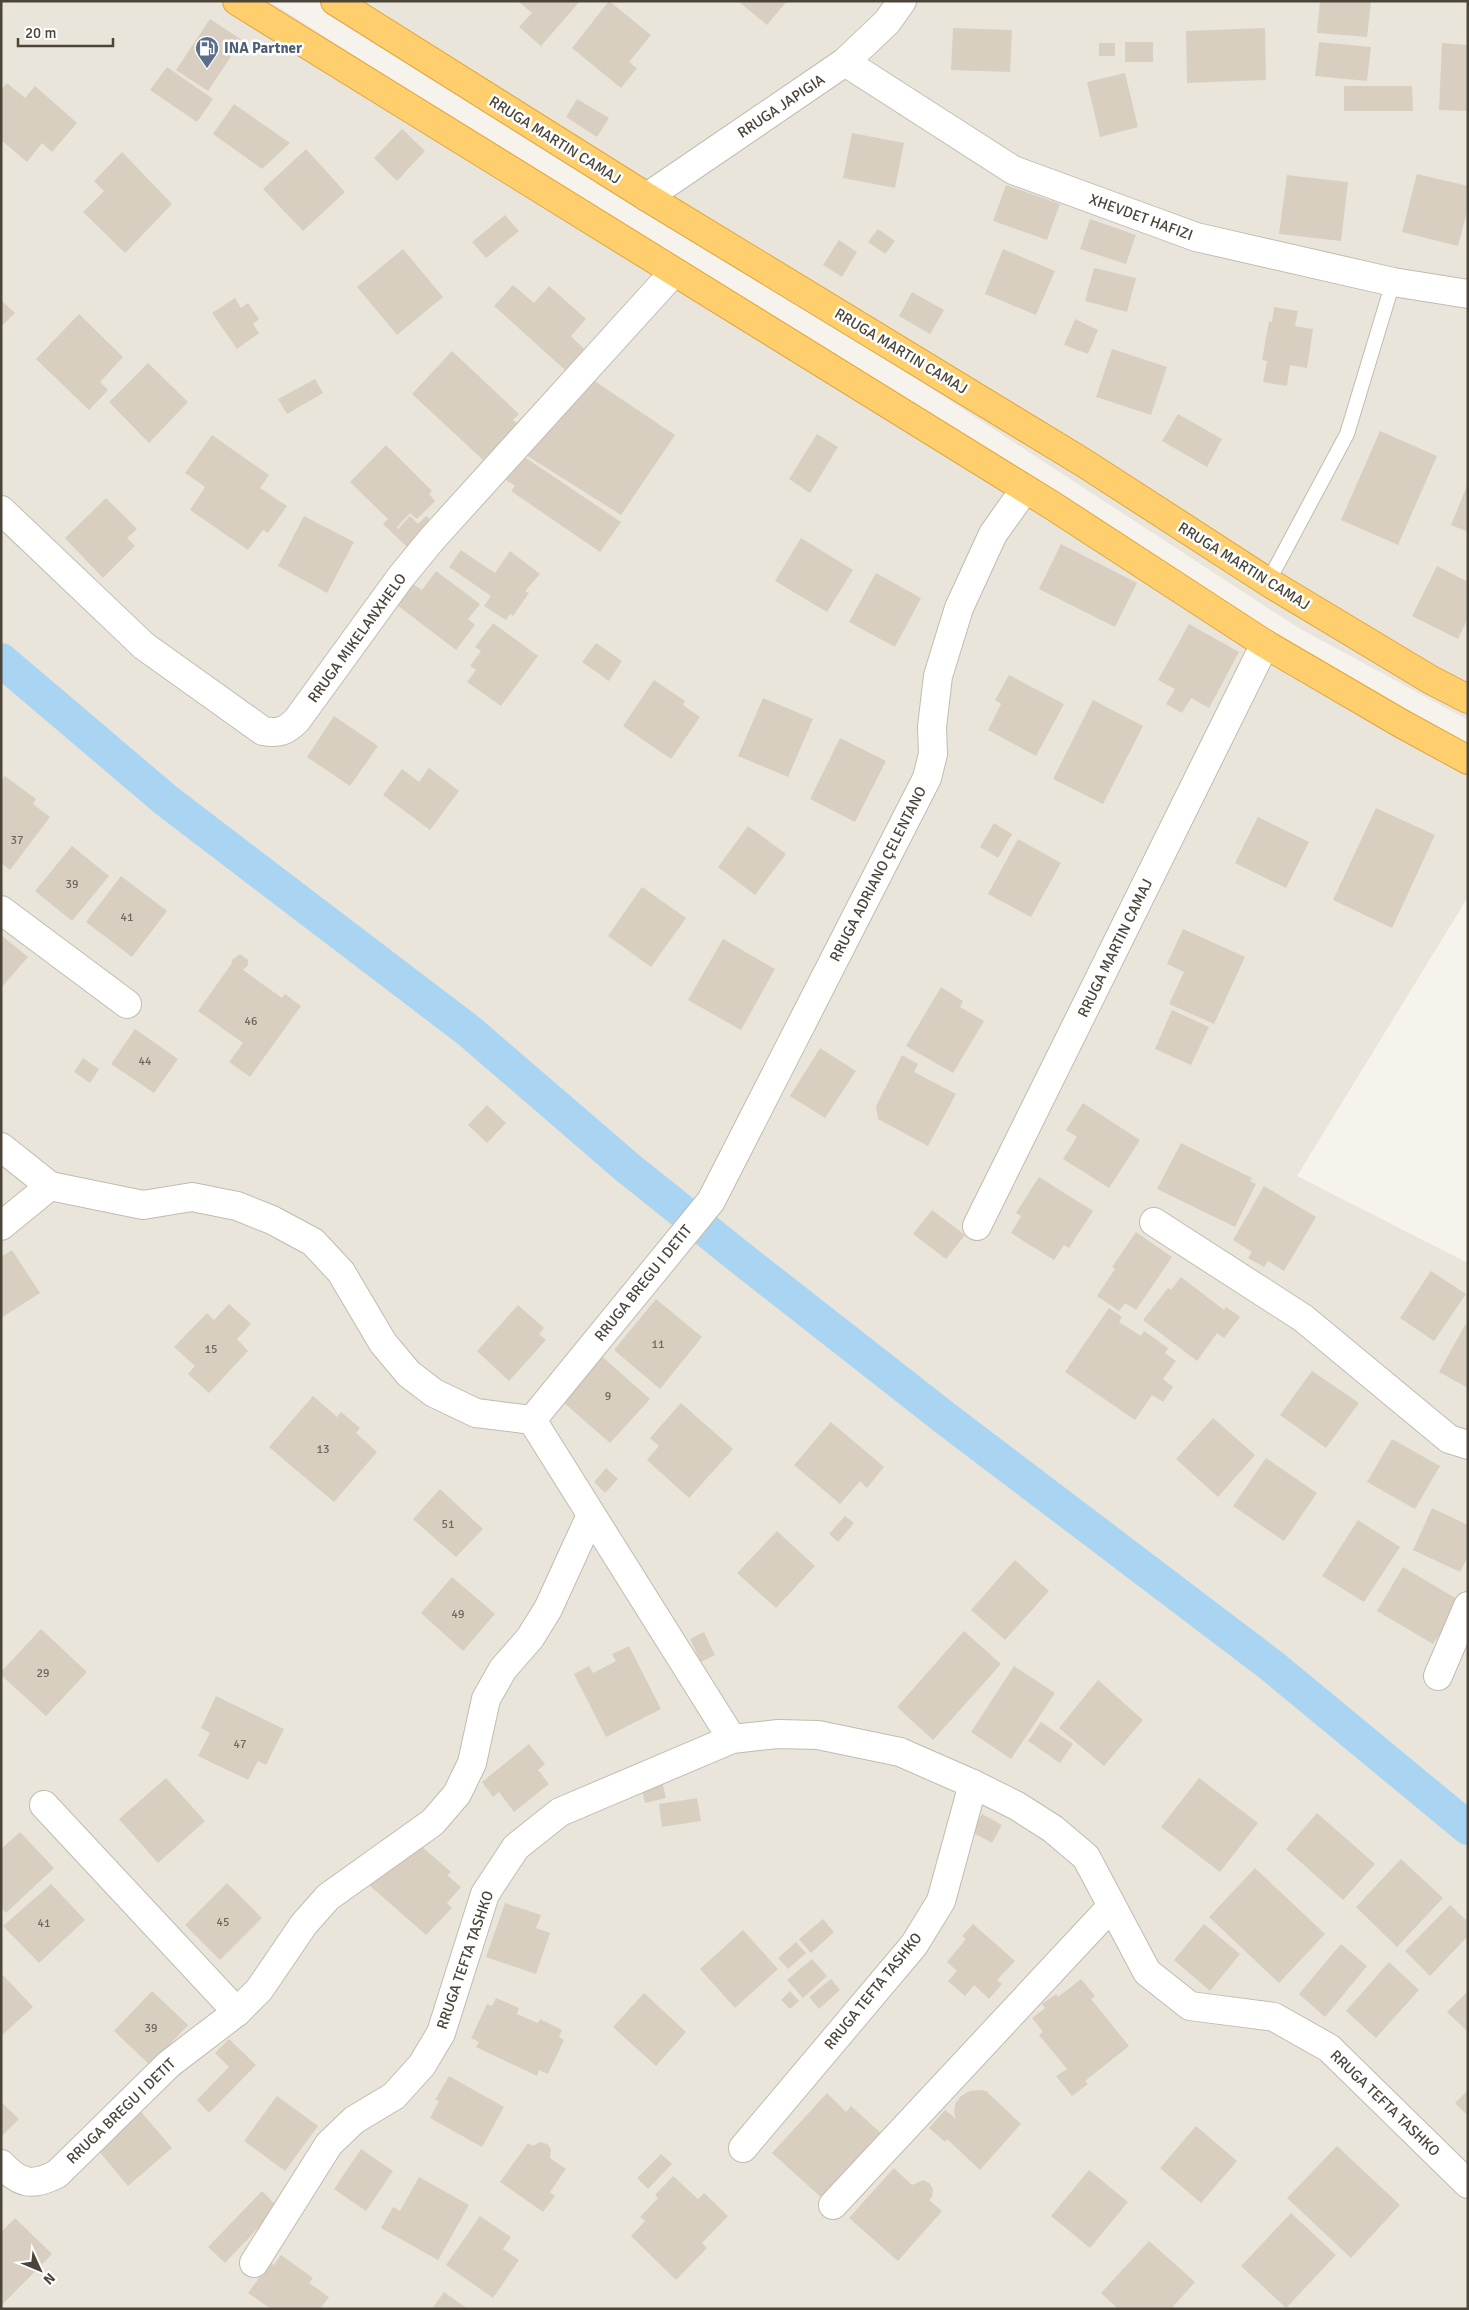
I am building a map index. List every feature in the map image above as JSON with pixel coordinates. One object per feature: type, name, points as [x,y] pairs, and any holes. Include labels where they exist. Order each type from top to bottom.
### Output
[{"type":"highway","points":[[237,1],[1025,488],[1266,644],[1402,724],[1468,760]]},
{"type":"highway","name":"RRUGA MARTIN CAMAJ","points":[[335,1],[647,197],[1084,463],[1268,582],[1431,680],[1468,699]]},
{"type":"street","name":"RRUGA JAPIGIA","points":[[647,197],[845,62],[886,22],[902,1]]},
{"type":"street","name":"XHEVDET HAFIZI","points":[[845,62],[1013,170],[1196,237],[1393,282],[1468,294]]},
{"type":"street","name":"RRUGA MIKELANXHELO","points":[[1,510],[144,646],[263,731],[275,734],[286,730],[297,720],[400,578],[432,539],[674,272]]},
{"type":"street","name":"RRUGA ADRIANO ÇELENTANO","points":[[742,1139],[927,778],[933,754],[932,728],[938,676],[959,608],[993,534],[1025,488]]},
{"type":"street","name":"RRUGA MARTIN CAMAJ","points":[[978,1226],[1266,644]]},
{"type":"street","points":[[1,910],[127,1004]]},
{"type":"street","name":"RRUGA BREGU I DETIT","points":[[532,1420],[711,1201],[742,1139]]},
{"type":"street","points":[[1,1147],[50,1186],[143,1205],[192,1197],[237,1206],[272,1220],[313,1242],[341,1272],[383,1343],[409,1374],[434,1393],[476,1412],[532,1420],[732,1739]]},
{"type":"street","points":[[1,1226],[50,1186]]},
{"type":"street","points":[[1154,1222],[1304,1318],[1449,1439],[1468,1445]]},
{"type":"street","name":"RRUGA BREGU I DETIT","points":[[1,2164],[10,2173],[24,2182],[41,2182],[56,2174],[169,2064],[237,2012],[259,1990],[304,1924],[328,1896],[433,1822],[457,1794],[472,1763],[486,1699],[503,1669],[530,1638],[548,1610],[591,1515]]},
{"type":"street","points":[[1438,1676],[1468,1606]]},
{"type":"street","name":"RRUGA TEFTA TASHKO","points":[[254,2263],[329,2144],[354,2120],[394,2096],[422,2065],[441,2034],[485,1894],[516,1847],[560,1812],[732,1739],[778,1734],[818,1735],[900,1752],[973,1784],[1017,1806],[1053,1828],[1086,1857],[1147,1972],[1190,2006],[1274,2016],[1329,2048],[1468,2184]]},
{"type":"street","name":"RRUGA TEFTA TASHKO","points":[[743,2148],[914,1945],[941,1900],[973,1784]]},
{"type":"street","points":[[44,1805],[237,2012]]},
{"type":"street","points":[[833,2205],[1111,1907]]},
{"type":"lane","points":[[1268,582],[1347,434],[1393,282]]},
{"type":"shaded area","points":[[1,1],[269,1],[1468,767],[1468,897],[1297,1176],[1468,1263],[1468,2309],[1,2309]]},
{"type":"shaded area","points":[[337,1],[1468,1],[1468,720],[1297,627]]},
{"type":"building","points":[[518,1],[580,1],[541,46],[519,27],[532,13]]},
{"type":"building","points":[[609,1],[651,35],[629,62],[637,68],[621,88],[572,48]]},
{"type":"building","points":[[738,1],[787,1],[767,25]]},
{"type":"building","points":[[1320,1],[1371,1],[1367,37],[1317,33]]},
{"type":"building","points":[[210,19],[242,40],[208,91],[176,70]]},
{"type":"building","points":[[953,28],[1012,30],[1010,72],[951,70]]},
{"type":"building","points":[[1265,28],[1266,80],[1187,83],[1186,31]]},
{"type":"building","points":[[1125,42],[1153,42],[1153,62],[1125,62]]},
{"type":"building","points":[[1319,42],[1371,47],[1367,81],[1315,76]]},
{"type":"building","points":[[1099,43],[1115,43],[1115,56],[1099,56]]},
{"type":"building","points":[[1442,43],[1468,45],[1468,111],[1439,110]]},
{"type":"building","points":[[167,67],[213,99],[197,122],[150,90]]},
{"type":"building","points":[[1125,73],[1138,127],[1100,137],[1087,82]]},
{"type":"building","points":[[7,83],[25,98],[35,86],[77,123],[52,152],[42,143],[27,162],[1,140],[1,90]]},
{"type":"building","points":[[1344,86],[1412,86],[1413,111],[1344,111]]},
{"type":"building","points":[[577,99],[609,118],[597,137],[566,117]]},
{"type":"building","points":[[234,104],[290,143],[262,169],[213,134]]},
{"type":"building","points":[[402,129],[425,151],[397,181],[374,158]]},
{"type":"building","points":[[852,133],[904,143],[895,188],[843,178]]},
{"type":"building","points":[[306,149],[345,192],[303,231],[263,189]]},
{"type":"building","points":[[122,152],[172,204],[125,253],[83,212],[104,191],[94,181]]},
{"type":"building","points":[[1417,174],[1468,186],[1468,208],[1458,246],[1402,232]]},
{"type":"building","points":[[1287,175],[1348,182],[1341,241],[1279,234]]},
{"type":"building","points":[[1006,185],[1060,204],[1047,240],[993,221]]},
{"type":"building","points":[[505,215],[519,231],[486,258],[472,242]]},
{"type":"building","points":[[1090,219],[1136,235],[1126,264],[1080,249]]},
{"type":"building","points":[[878,229],[895,241],[885,254],[868,242]]},
{"type":"building","points":[[839,240],[857,252],[842,277],[823,265]]},
{"type":"building","points":[[403,249],[443,297],[397,335],[357,287]]},
{"type":"building","points":[[1003,249],[1055,271],[1036,315],[985,294]]},
{"type":"building","points":[[1094,268],[1136,278],[1127,312],[1085,301]]},
{"type":"building","points":[[513,285],[534,303],[549,286],[586,319],[571,336],[584,349],[565,370],[494,306]]},
{"type":"building","points":[[912,292],[944,310],[930,334],[899,316]]},
{"type":"building","points":[[235,298],[241,308],[248,303],[259,319],[253,324],[259,333],[237,349],[212,313]]},
{"type":"building","points":[[1,300],[15,313],[1,327]]},
{"type":"building","points":[[1274,307],[1298,311],[1295,326],[1313,329],[1307,368],[1290,365],[1287,386],[1263,382],[1267,361],[1262,360],[1269,321],[1272,322]]},
{"type":"building","points":[[79,314],[123,357],[100,382],[108,390],[89,410],[36,359]]},
{"type":"building","points":[[1075,319],[1098,330],[1088,354],[1064,345]]},
{"type":"building","points":[[1112,349],[1167,367],[1151,415],[1096,397]]},
{"type":"building","points":[[452,351],[519,414],[513,420],[518,424],[483,460],[412,394]]},
{"type":"building","points":[[148,363],[188,402],[149,443],[109,402]]},
{"type":"building","points":[[584,374],[675,435],[621,515],[518,450]]},
{"type":"building","points":[[315,379],[323,393],[287,414],[278,399]]},
{"type":"building","points":[[1178,414],[1222,439],[1207,467],[1162,441]]},
{"type":"building","points":[[1380,431],[1437,456],[1398,545],[1341,520]]},
{"type":"building","points":[[817,434],[838,447],[810,493],[789,479]]},
{"type":"building","points":[[212,435],[269,475],[260,488],[287,506],[268,533],[263,530],[248,550],[190,510],[205,487],[185,473]]},
{"type":"building","points":[[386,445],[432,491],[429,494],[435,501],[417,519],[410,513],[397,527],[398,529],[410,516],[418,524],[426,516],[432,521],[407,547],[383,524],[388,519],[350,482]]},
{"type":"building","points":[[520,454],[621,522],[600,552],[511,491],[515,486],[503,478]]},
{"type":"building","points":[[1468,483],[1468,532],[1451,525]]},
{"type":"building","points":[[106,498],[137,529],[127,538],[135,546],[103,578],[65,538]]},
{"type":"building","points":[[304,516],[354,542],[327,593],[278,566]]},
{"type":"building","points":[[801,538],[853,570],[827,612],[775,581]]},
{"type":"building","points":[[1061,544],[1137,583],[1115,627],[1039,589]]},
{"type":"building","points":[[461,550],[495,573],[510,551],[540,574],[525,591],[529,593],[513,616],[510,614],[506,620],[484,606],[491,596],[449,567]]},
{"type":"building","points":[[1437,566],[1468,582],[1468,618],[1458,639],[1412,616]]},
{"type":"building","points":[[436,571],[480,604],[468,619],[475,625],[456,650],[397,605],[413,584],[422,590]]},
{"type":"building","points":[[876,573],[921,598],[895,647],[849,622]]},
{"type":"building","points":[[493,623],[538,656],[501,706],[467,682],[476,670],[470,666],[481,651],[475,647]]},
{"type":"building","points":[[1189,624],[1239,652],[1209,708],[1191,698],[1182,713],[1166,704],[1175,689],[1158,680]]},
{"type":"building","points":[[596,643],[622,661],[609,681],[582,662]]},
{"type":"building","points":[[1009,675],[1064,704],[1036,756],[988,730],[1001,704],[995,700]]},
{"type":"building","points":[[654,680],[685,701],[683,705],[700,717],[671,759],[623,726]]},
{"type":"building","points":[[763,698],[813,719],[788,777],[738,756]]},
{"type":"building","points":[[1093,700],[1143,726],[1103,804],[1053,779]]},
{"type":"building","points":[[334,716],[378,746],[350,786],[307,757]]},
{"type":"building","points":[[840,738],[886,761],[855,822],[810,799]]},
{"type":"building","points":[[429,768],[459,791],[430,830],[383,795],[402,769],[419,782]]},
{"type":"building","points":[[5,776],[36,799],[33,804],[50,817],[10,870],[1,863],[1,781]]},
{"type":"building","points":[[1376,808],[1435,835],[1392,928],[1333,900]]},
{"type":"building","points":[[1258,817],[1309,842],[1286,888],[1235,863]]},
{"type":"building","points":[[994,823],[1012,834],[998,858],[980,847]]},
{"type":"building","points":[[748,826],[786,854],[755,895],[718,867]]},
{"type":"building","points":[[1018,839],[1061,863],[1031,917],[988,894]]},
{"type":"building","points":[[72,846],[109,876],[72,921],[35,891]]},
{"type":"building","points":[[121,876],[167,911],[132,957],[86,922]]},
{"type":"building","points":[[642,887],[686,918],[651,967],[608,936]]},
{"type":"building","points":[[1183,929],[1245,957],[1214,1024],[1169,1004],[1184,972],[1167,964]]},
{"type":"building","points":[[1,935],[28,957],[1,988]]},
{"type":"building","points":[[723,939],[775,969],[741,1030],[688,1000]]},
{"type":"building","points":[[240,954],[248,960],[248,965],[243,970],[282,998],[285,994],[301,1006],[250,1077],[229,1062],[243,1043],[198,1011],[232,963],[232,960]]},
{"type":"building","points":[[941,987],[963,1001],[960,1007],[984,1021],[953,1073],[906,1046]]},
{"type":"building","points":[[1172,1010],[1209,1027],[1191,1065],[1155,1049]]},
{"type":"building","points":[[135,1029],[178,1059],[154,1093],[111,1064]]},
{"type":"building","points":[[820,1048],[856,1071],[825,1118],[790,1096]]},
{"type":"building","points":[[902,1055],[918,1064],[914,1072],[956,1094],[928,1146],[878,1119],[876,1106]]},
{"type":"building","points":[[83,1058],[99,1069],[90,1083],[74,1072]]},
{"type":"building","points":[[1083,1103],[1140,1140],[1109,1188],[1063,1159],[1077,1137],[1066,1130]]},
{"type":"building","points":[[487,1105],[506,1123],[487,1143],[468,1125]]},
{"type":"building","points":[[1181,1143],[1252,1178],[1250,1181],[1256,1184],[1235,1227],[1157,1189]]},
{"type":"building","points":[[1039,1177],[1093,1211],[1069,1248],[1064,1245],[1054,1260],[1011,1233],[1021,1216],[1016,1213]]},
{"type":"building","points":[[1264,1186],[1316,1217],[1284,1271],[1268,1261],[1264,1267],[1248,1258],[1252,1252],[1233,1240]]},
{"type":"building","points":[[932,1210],[965,1235],[946,1259],[913,1234]]},
{"type":"building","points":[[1136,1232],[1172,1257],[1136,1310],[1125,1303],[1119,1311],[1097,1296],[1115,1269],[1112,1267]]},
{"type":"building","points":[[12,1250],[40,1293],[1,1318],[1,1257]]},
{"type":"building","points":[[1431,1271],[1466,1294],[1434,1341],[1400,1318]]},
{"type":"building","points":[[1181,1277],[1224,1310],[1226,1307],[1240,1317],[1224,1338],[1217,1333],[1197,1361],[1143,1320],[1168,1288],[1171,1290]]},
{"type":"building","points":[[656,1299],[702,1337],[660,1389],[614,1350]]},
{"type":"building","points":[[229,1304],[251,1324],[237,1339],[248,1351],[209,1393],[188,1374],[195,1366],[174,1347],[207,1313],[214,1320]]},
{"type":"building","points":[[518,1305],[544,1328],[539,1334],[546,1340],[509,1381],[477,1351]]},
{"type":"building","points":[[1109,1308],[1122,1317],[1119,1322],[1141,1336],[1144,1331],[1168,1348],[1165,1353],[1176,1361],[1163,1379],[1173,1387],[1163,1402],[1152,1395],[1135,1420],[1065,1372]]},
{"type":"building","points":[[1465,1325],[1468,1326],[1468,1388],[1439,1372]]},
{"type":"building","points":[[596,1351],[650,1399],[610,1443],[563,1402],[573,1392],[565,1386]]},
{"type":"building","points":[[1312,1371],[1359,1403],[1326,1448],[1280,1415]]},
{"type":"building","points":[[313,1396],[337,1417],[341,1412],[360,1428],[356,1433],[377,1452],[334,1502],[269,1447]]},
{"type":"building","points":[[681,1403],[733,1449],[689,1498],[647,1460],[659,1446],[650,1438]]},
{"type":"building","points":[[1213,1418],[1255,1455],[1218,1497],[1176,1459]]},
{"type":"building","points":[[831,1422],[884,1467],[867,1488],[860,1481],[840,1504],[794,1465]]},
{"type":"building","points":[[1392,1439],[1440,1466],[1415,1509],[1367,1482]]},
{"type":"building","points":[[1266,1458],[1317,1493],[1284,1541],[1233,1506]]},
{"type":"building","points":[[606,1468],[618,1479],[605,1493],[594,1482]]},
{"type":"building","points":[[440,1489],[483,1529],[456,1557],[413,1519]]},
{"type":"building","points":[[1432,1508],[1468,1525],[1468,1556],[1460,1572],[1413,1550]]},
{"type":"building","points":[[845,1516],[854,1523],[838,1542],[829,1534]]},
{"type":"building","points":[[1358,1520],[1400,1547],[1364,1602],[1322,1576]]},
{"type":"building","points":[[777,1531],[815,1566],[776,1608],[737,1573]]},
{"type":"building","points":[[1015,1560],[1049,1591],[1005,1640],[971,1610]]},
{"type":"building","points":[[1403,1567],[1462,1602],[1433,1644],[1377,1611]]},
{"type":"building","points":[[452,1577],[495,1614],[463,1651],[421,1613]]},
{"type":"building","points":[[41,1629],[87,1672],[46,1716],[1,1675],[1,1672]]},
{"type":"building","points":[[964,1631],[1001,1664],[933,1740],[897,1707]]},
{"type":"building","points":[[704,1632],[715,1655],[701,1662],[690,1639]]},
{"type":"building","points":[[629,1646],[661,1709],[606,1737],[574,1674],[589,1666],[593,1673],[616,1661],[612,1654]]},
{"type":"building","points":[[1014,1666],[1055,1693],[1011,1759],[971,1732]]},
{"type":"building","points":[[1098,1680],[1143,1720],[1104,1766],[1059,1728]]},
{"type":"building","points":[[216,1696],[284,1729],[266,1765],[258,1761],[248,1780],[198,1756],[210,1733],[201,1728]]},
{"type":"building","points":[[1041,1722],[1073,1744],[1060,1763],[1028,1741]]},
{"type":"building","points":[[529,1744],[545,1764],[538,1770],[549,1784],[514,1812],[499,1792],[493,1797],[482,1782]]},
{"type":"building","points":[[166,1778],[205,1821],[158,1863],[119,1819]]},
{"type":"building","points":[[1199,1778],[1258,1823],[1220,1872],[1161,1827]]},
{"type":"building","points":[[662,1781],[666,1798],[645,1803],[641,1786]]},
{"type":"building","points":[[697,1798],[701,1821],[662,1827],[659,1804]]},
{"type":"building","points":[[1317,1813],[1375,1864],[1343,1900],[1286,1849]]},
{"type":"building","points":[[982,1814],[1002,1825],[992,1843],[972,1832]]},
{"type":"building","points":[[20,1832],[54,1868],[6,1913],[1,1908],[1,1849]]},
{"type":"building","points":[[414,1840],[451,1872],[447,1875],[461,1887],[447,1903],[452,1908],[426,1935],[369,1885]]},
{"type":"building","points":[[1401,1859],[1443,1898],[1397,1947],[1356,1907]]},
{"type":"building","points":[[1255,1868],[1325,1934],[1279,1983],[1209,1917]]},
{"type":"building","points":[[227,1883],[262,1918],[220,1960],[185,1925]]},
{"type":"building","points":[[51,1884],[85,1920],[39,1963],[3,1926]]},
{"type":"building","points":[[505,1903],[541,1915],[536,1928],[550,1933],[536,1974],[486,1957]]},
{"type":"building","points":[[1450,1905],[1468,1922],[1468,1936],[1430,1976],[1405,1951]]},
{"type":"building","points":[[823,1919],[834,1932],[811,1953],[799,1939]]},
{"type":"building","points":[[973,1924],[1015,1961],[997,1980],[1002,1984],[989,1999],[974,1985],[965,1996],[948,1981],[957,1971],[947,1962],[966,1939],[962,1936]]},
{"type":"building","points":[[1204,1924],[1240,1954],[1210,1991],[1174,1960]]},
{"type":"building","points":[[743,1930],[778,1969],[735,2008],[700,1969]]},
{"type":"building","points":[[796,1942],[806,1953],[788,1969],[778,1958]]},
{"type":"building","points":[[1341,1944],[1367,1966],[1325,2017],[1299,1994]]},
{"type":"building","points":[[812,1959],[827,1976],[803,1998],[787,1980]]},
{"type":"building","points":[[1389,1962],[1419,1990],[1376,2038],[1346,2011]]},
{"type":"building","points":[[1,1973],[33,2007],[1,2036]]},
{"type":"building","points":[[831,1979],[840,1990],[819,2009],[809,1997]]},
{"type":"building","points":[[1081,1979],[1095,1996],[1091,1999],[1129,2046],[1085,2081],[1088,2084],[1072,2096],[1056,2076],[1067,2069],[1039,2035],[1043,2032],[1032,2018],[1045,2008],[1042,2004],[1056,1994],[1058,1997]]},
{"type":"building","points":[[152,1991],[188,2025],[150,2065],[114,2031]]},
{"type":"building","points":[[790,1991],[799,2001],[790,2009],[781,2000]]},
{"type":"building","points":[[1468,1991],[1468,2032],[1447,2012]]},
{"type":"building","points":[[644,1993],[686,2032],[656,2066],[613,2027]]},
{"type":"building","points":[[496,1998],[519,2008],[517,2014],[538,2023],[540,2019],[562,2030],[559,2037],[564,2040],[548,2074],[539,2070],[537,2076],[476,2047],[479,2042],[471,2038],[487,2004],[492,2006]]},
{"type":"building","points":[[229,2039],[256,2065],[209,2113],[197,2100],[229,2067],[215,2053]]},
{"type":"building","points":[[449,2076],[504,2107],[482,2147],[430,2118],[439,2101],[435,2100]]},
{"type":"building","points":[[1468,2090],[1468,2116],[1455,2103]]},
{"type":"building","points":[[970,2091],[986,2091],[1021,2124],[980,2170],[947,2139],[945,2142],[929,2128],[945,2110],[956,2119],[954,2113],[955,2104],[961,2096]]},
{"type":"building","points":[[827,2093],[846,2112],[851,2106],[883,2135],[824,2200],[772,2153]]},
{"type":"building","points":[[277,2096],[318,2126],[285,2171],[244,2141]]},
{"type":"building","points":[[1,2102],[19,2119],[1,2137]]},
{"type":"building","points":[[136,2106],[172,2148],[128,2186],[93,2144]]},
{"type":"building","points":[[1196,2126],[1237,2161],[1201,2203],[1160,2168]]},
{"type":"building","points":[[540,2142],[547,2144],[551,2149],[550,2158],[566,2169],[550,2192],[555,2196],[543,2212],[500,2182],[528,2143],[533,2146]]},
{"type":"building","points":[[1337,2146],[1400,2205],[1351,2258],[1287,2198]]},
{"type":"building","points":[[361,2149],[393,2171],[366,2211],[334,2189]]},
{"type":"building","points":[[661,2154],[672,2164],[648,2189],[637,2178]]},
{"type":"building","points":[[894,2168],[912,2185],[923,2180],[929,2183],[933,2189],[932,2197],[929,2200],[942,2211],[898,2261],[849,2218]]},
{"type":"building","points":[[1089,2170],[1128,2202],[1090,2248],[1051,2216]]},
{"type":"building","points":[[673,2176],[698,2199],[704,2193],[728,2216],[702,2243],[707,2248],[676,2280],[631,2236],[645,2221],[640,2217],[658,2198],[655,2195]]},
{"type":"building","points":[[419,2177],[469,2205],[438,2260],[381,2228],[393,2207],[400,2211]]},
{"type":"building","points":[[262,2191],[278,2207],[225,2263],[208,2247]]},
{"type":"building","points":[[1291,2213],[1336,2255],[1286,2308],[1241,2266]]},
{"type":"building","points":[[480,2216],[511,2237],[503,2249],[519,2260],[493,2298],[446,2265]]},
{"type":"building","points":[[15,2218],[52,2254],[1,2306],[1,2232]]},
{"type":"building","points":[[1149,2241],[1195,2282],[1171,2309],[1118,2309],[1101,2293]]},
{"type":"building","points":[[281,2255],[313,2278],[309,2283],[329,2297],[320,2309],[271,2309],[248,2293],[270,2263],[274,2265]]},
{"type":"building","points":[[444,2292],[468,2309],[432,2309]]},
{"type":"waterway","points":[[1,660],[167,801],[469,1031],[628,1168],[747,1263],[945,1418],[1272,1666],[1468,1828]]},
{"type":"place","name":"INA Partner","points":[[207,69]]}]
